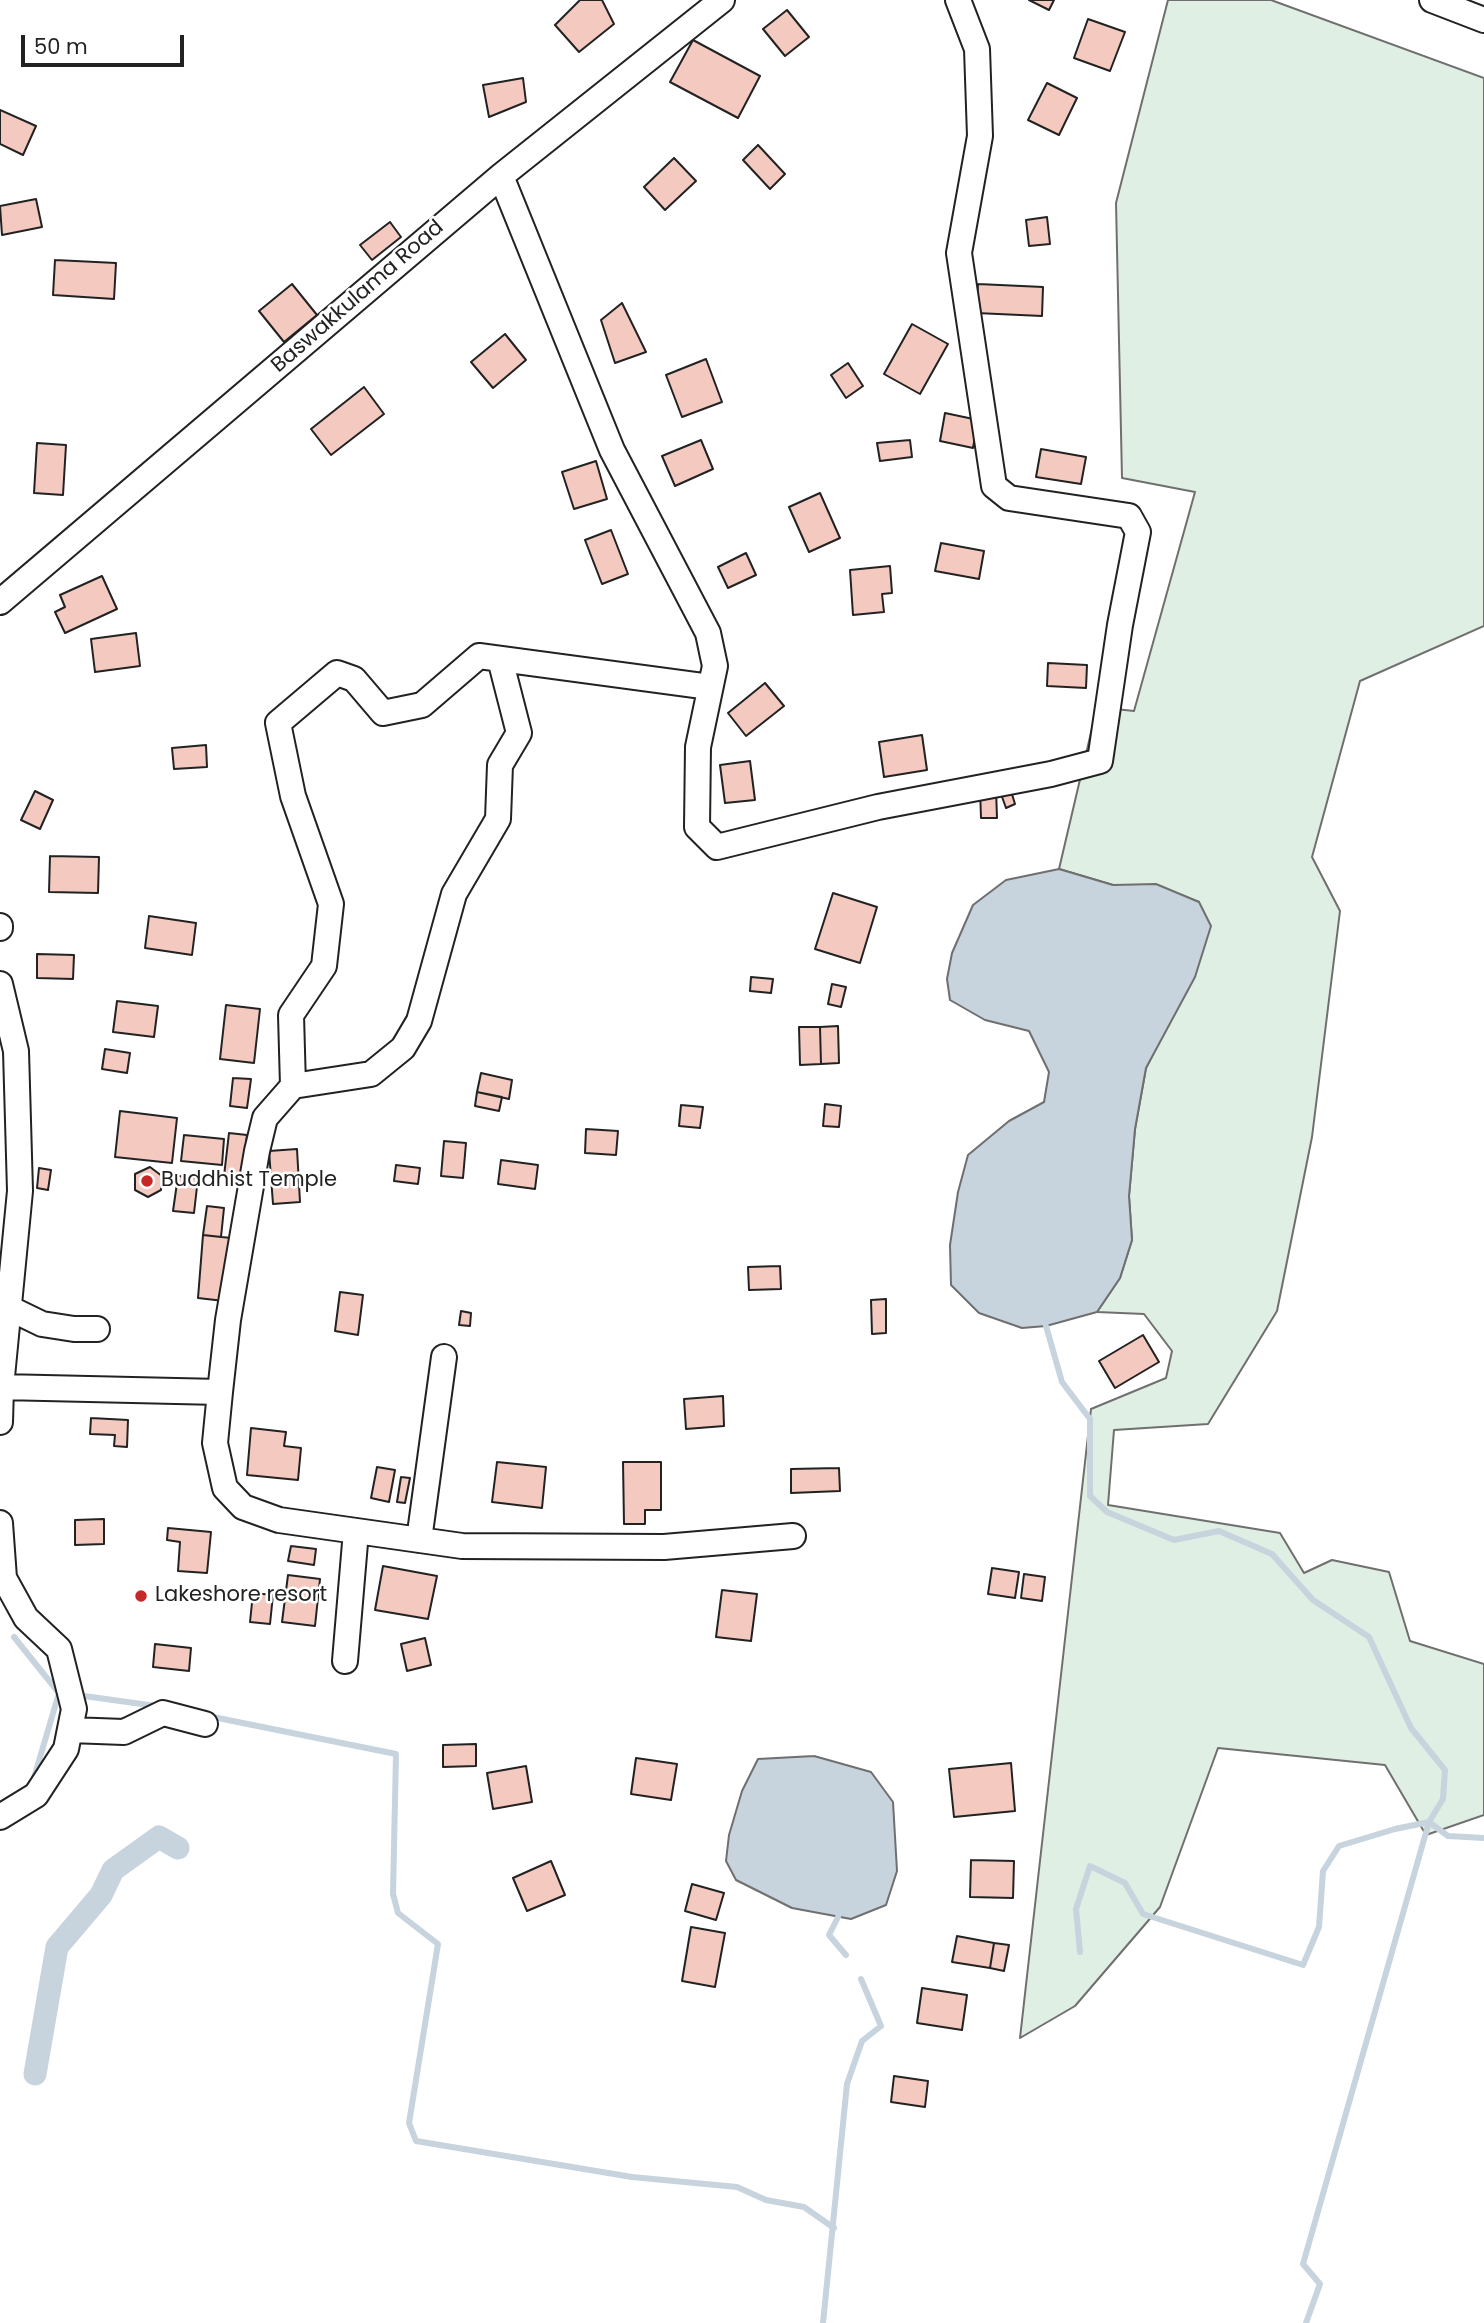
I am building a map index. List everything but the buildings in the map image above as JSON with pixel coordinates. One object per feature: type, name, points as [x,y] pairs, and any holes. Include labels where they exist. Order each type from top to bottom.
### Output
[{"type":"street","name":"Baswakkulama Road","points":[[0,602],[501,176],[722,0]]},
{"type":"street","points":[[501,176],[612,450],[708,633],[715,666],[698,747],[697,827],[718,848],[878,807],[1051,774],[1100,761],[1119,625],[1138,532],[1129,516],[1009,498],[994,486],[959,253],[980,136],[977,49],[958,0]]},
{"type":"street","points":[[1432,0],[1484,20]]},
{"type":"street","points":[[293,1086],[291,1015],[324,966],[331,904],[293,796],[278,723],[337,673],[354,679],[383,713],[422,705],[479,656],[710,687]]},
{"type":"street","points":[[500,659],[519,733],[500,765],[498,819],[454,894],[419,1021],[403,1048],[371,1074],[293,1086],[265,1118],[228,1320],[220,1392],[215,1443],[225,1489],[243,1507],[279,1520],[462,1546],[664,1547],[793,1536]]},
{"type":"street","points":[[0,984],[16,1051],[19,1177],[0,1422]]},
{"type":"street","points":[[9,1308],[42,1324],[97,1329]]},
{"type":"street","points":[[419,1540],[444,1357]]},
{"type":"street","points":[[1,1387],[220,1392]]},
{"type":"street","points":[[0,1523],[4,1578],[26,1618],[59,1649],[74,1709],[66,1749],[36,1795],[0,1818]]},
{"type":"street","points":[[345,1661],[356,1531]]},
{"type":"street","points":[[70,1730],[124,1732],[163,1713],[205,1724]]},
{"type":"green space","points":[[1168,0],[1271,0],[1484,78],[1484,626],[1360,681],[1312,857],[1340,911],[1312,1137],[1277,1311],[1208,1424],[1114,1430],[1108,1505],[1280,1533],[1304,1573],[1332,1560],[1389,1572],[1410,1641],[1484,1664],[1484,1815],[1426,1835],[1385,1765],[1218,1748],[1160,1907],[1075,2006],[1020,2038],[1091,1409],[1166,1378],[1172,1351],[1144,1314],[1097,1312],[1120,1278],[1132,1240],[1129,1196],[1135,1129],[1146,1068],[1169,1022],[1199,902],[1156,885],[1113,885],[1059,869],[1097,707],[1134,711],[1195,492],[1122,478],[1116,203]]},
{"type":"shaded area","points":[[1059,869],[1113,885],[1156,884],[1199,902],[1211,926],[1195,977],[1146,1068],[1135,1129],[1129,1196],[1132,1240],[1120,1278],[1097,1312],[1046,1326],[1022,1328],[979,1313],[951,1285],[950,1245],[958,1192],[968,1155],[1009,1121],[1044,1102],[1049,1072],[1029,1031],[985,1020],[950,1000],[947,979],[952,953],[973,905],[1006,880]]},
{"type":"shaded area","points":[[814,1756],[871,1772],[893,1802],[897,1871],[886,1905],[851,1919],[792,1908],[736,1880],[726,1861],[729,1835],[742,1791],[758,1759]]},
{"type":"waterway","points":[[1046,1326],[1062,1382],[1090,1419],[1090,1496],[1107,1512],[1174,1540],[1219,1531],[1272,1554],[1313,1600],[1369,1637],[1411,1728],[1445,1770],[1443,1799],[1429,1822],[1303,2264],[1320,2284],[1306,2323]]},
{"type":"waterway","points":[[14,1637],[59,1693],[62,1693]]},
{"type":"waterway","points":[[33,1781],[59,1693]]},
{"type":"waterway","points":[[77,1695],[156,1706]]},
{"type":"waterway","points":[[208,1716],[396,1754],[393,1894],[398,1913],[438,1944],[409,2123],[416,2141],[632,2177],[737,2187],[766,2200],[804,2207],[834,2228]]},
{"type":"waterway","points":[[1080,1952],[1076,1909],[1090,1866],[1125,1883],[1143,1914],[1303,1965],[1319,1927],[1323,1871],[1339,1846],[1429,1822],[1448,1836],[1484,1838]]},
{"type":"waterway","points":[[35,2074],[57,1947],[101,1895],[113,1870],[159,1837],[178,1848]]},
{"type":"waterway","points":[[838,1917],[829,1935],[846,1955]]},
{"type":"waterway","points":[[823,2323],[847,2084],[862,2041],[881,2026],[861,1979]]},
{"type":"place","name":"Buddhist Temple","points":[[147,1181]]},
{"type":"place","name":"Lakeshore resort","points":[[141,1596]]}]
